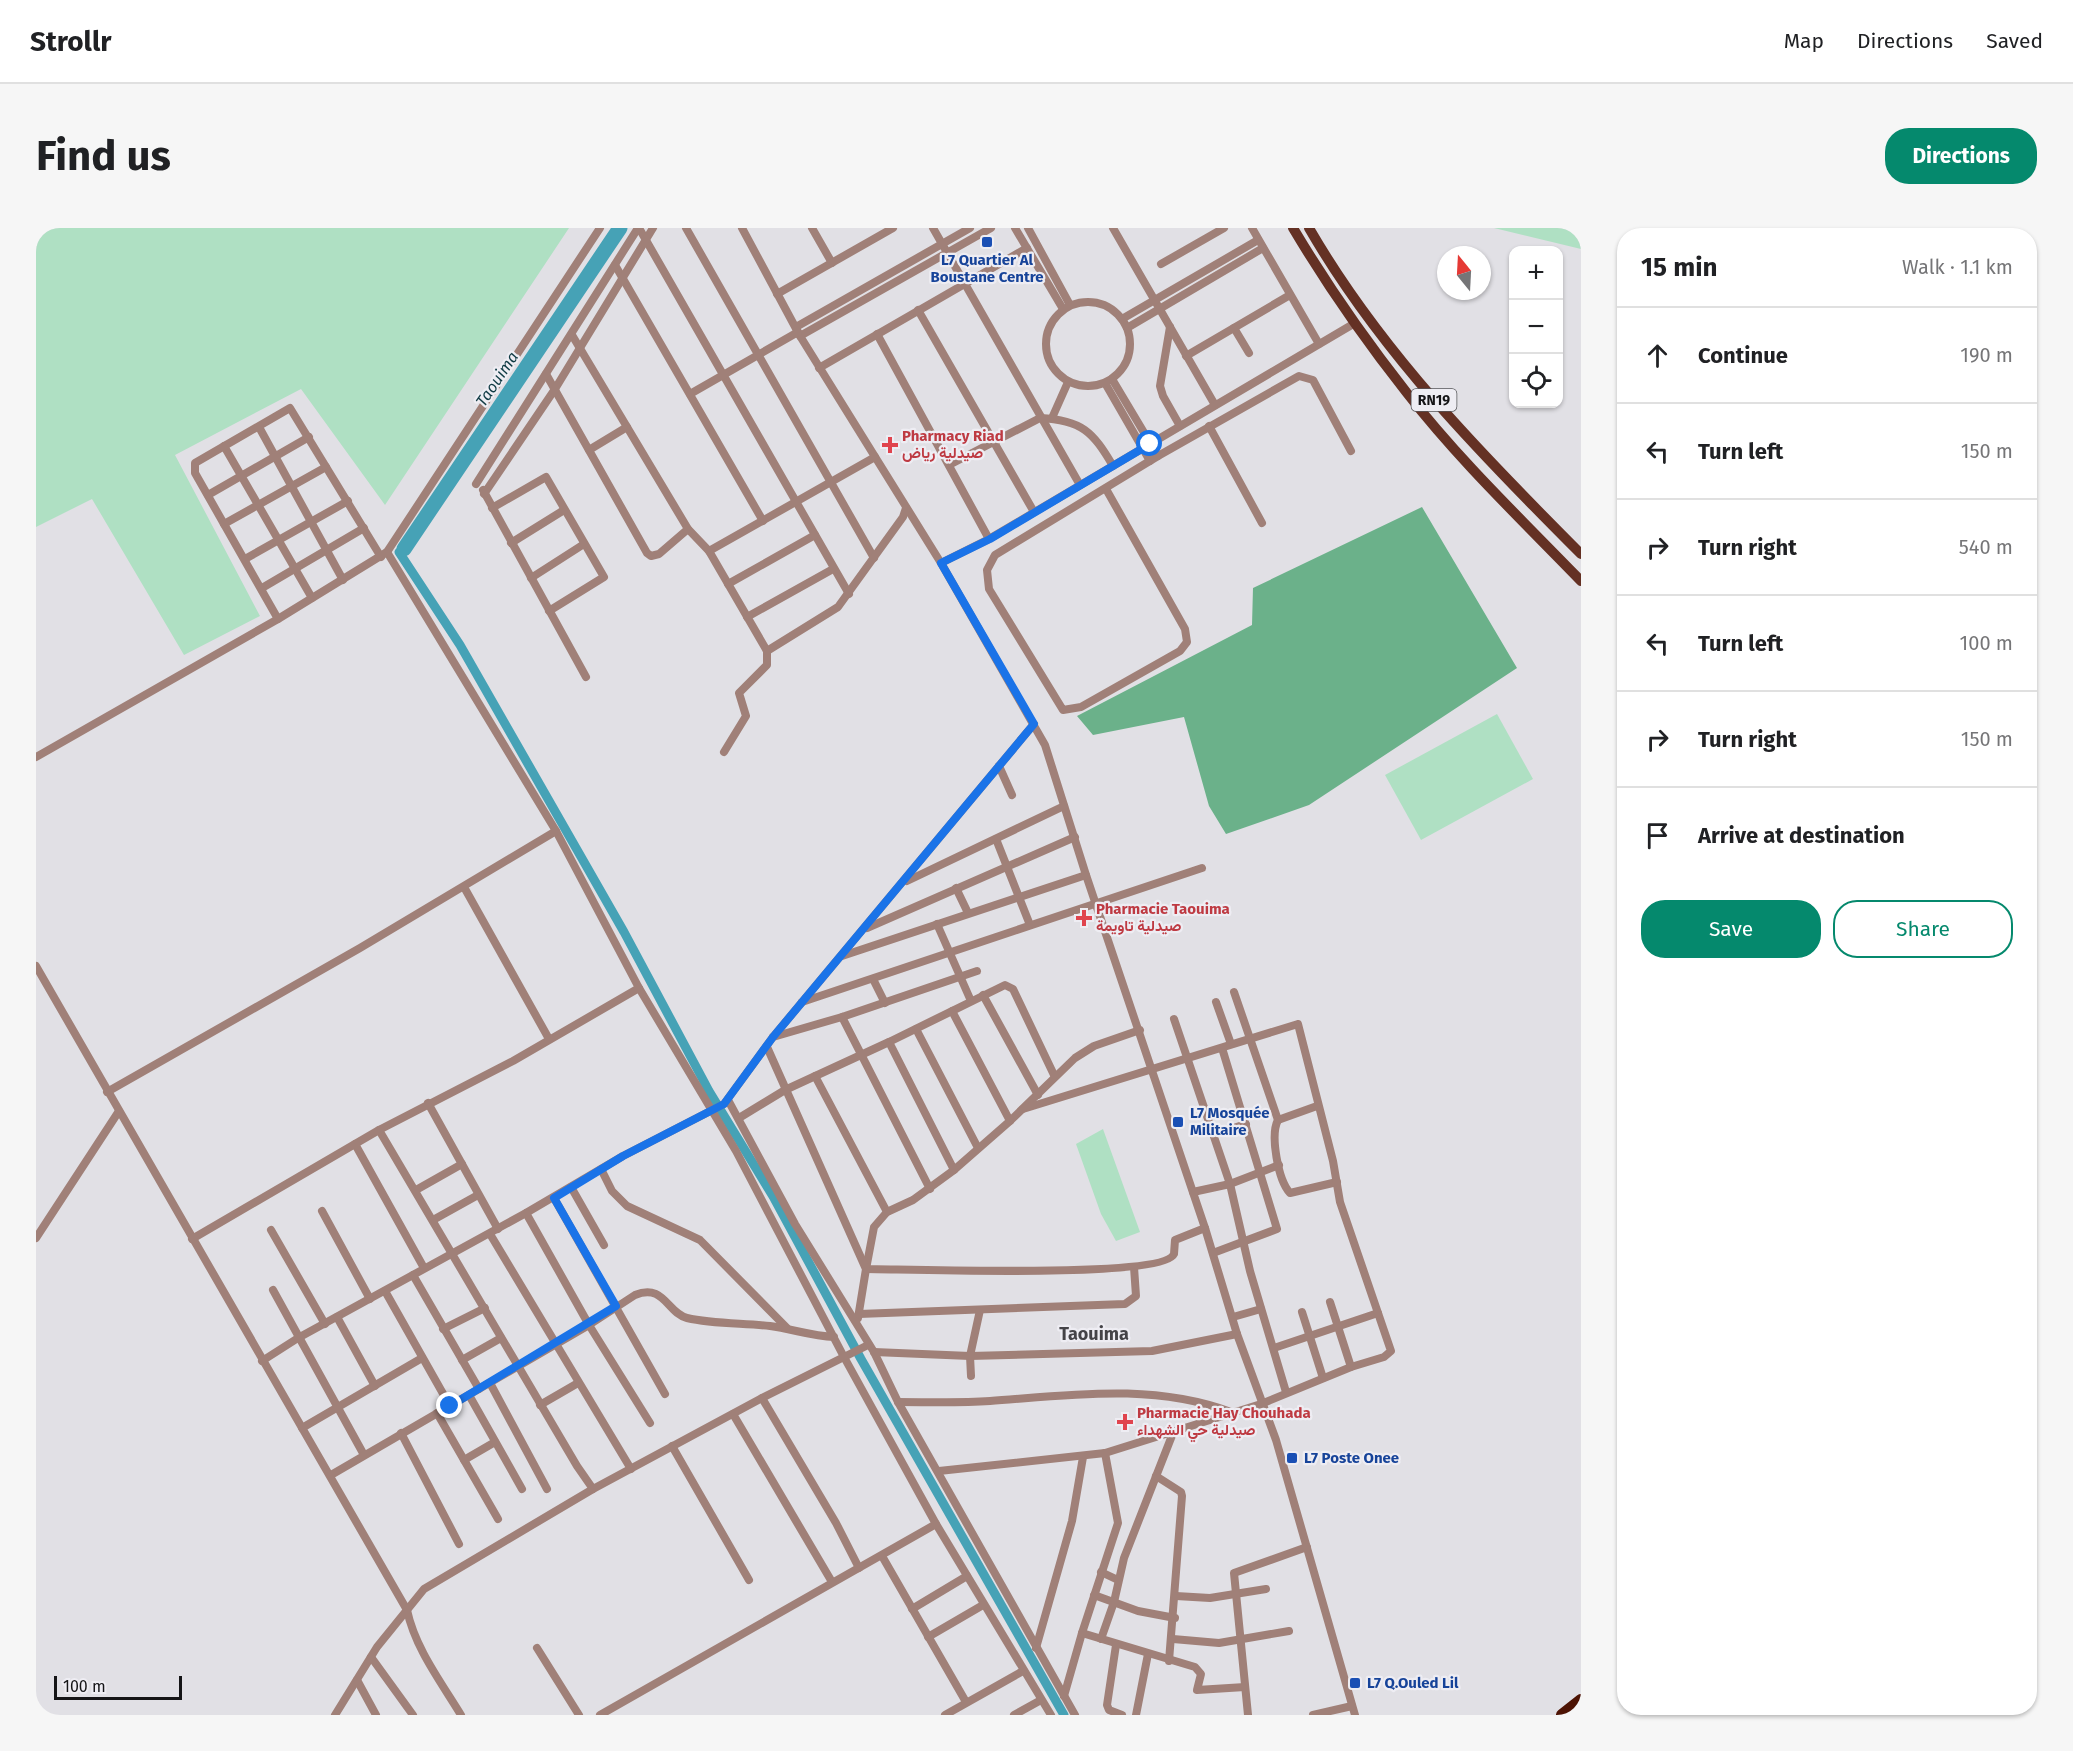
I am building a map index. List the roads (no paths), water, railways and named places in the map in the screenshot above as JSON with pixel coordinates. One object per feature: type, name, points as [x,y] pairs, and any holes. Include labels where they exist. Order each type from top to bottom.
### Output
[{"type":"highway","points":[[1562,1715],[1581,1700]]},
{"type":"main road","name":"RN19","points":[[1293,228],[1355,322],[1415,403],[1488,485],[1581,581]]},
{"type":"main road","name":"RN19","points":[[1308,228],[1402,363],[1522,495],[1581,554]]},
{"type":"street","points":[[36,757],[278,619],[384,555],[600,228]]},
{"type":"street","points":[[586,677],[478,481],[639,228],[849,594]]},
{"type":"street","points":[[484,494],[555,389],[653,228]]},
{"type":"street","points":[[686,228],[874,558]]},
{"type":"street","points":[[742,228],[819,368],[941,563],[1045,745],[1086,875],[1205,1228],[1237,1334],[1276,1440],[1353,1710],[1313,1715]]},
{"type":"street","points":[[812,228],[832,263]]},
{"type":"street","points":[[777,294],[832,263],[878,231],[892,228]]},
{"type":"street","points":[[933,228],[1080,485]]},
{"type":"street","points":[[798,332],[970,228]]},
{"type":"street","points":[[690,394],[798,332],[947,254],[991,228]]},
{"type":"street","points":[[1015,228],[1066,307]]},
{"type":"street","points":[[1028,228],[1066,307]]},
{"type":"street","points":[[1113,228],[1215,405]]},
{"type":"street","points":[[1161,264],[1224,228]]},
{"type":"street","points":[[1252,228],[1319,344]]},
{"type":"street","points":[[1122,319],[1258,240]]},
{"type":"street","points":[[819,368],[1027,248]]},
{"type":"street","points":[[1127,328],[1263,248]]},
{"type":"street","points":[[615,265],[762,521]]},
{"type":"street","points":[[1186,356],[1290,295]]},
{"type":"street","points":[[1093,302],[1104,305],[1122,319],[1130,339],[1126,362],[1108,381],[1086,386],[1068,382],[1050,365],[1046,354],[1048,329],[1066,307],[1093,302]]},
{"type":"street","points":[[918,310],[1035,512]]},
{"type":"street","points":[[941,563],[990,539],[1355,322]]},
{"type":"street","points":[[1170,327],[1160,386],[1180,426]]},
{"type":"street","points":[[1234,328],[1250,353]]},
{"type":"street","points":[[876,334],[990,539]]},
{"type":"street","points":[[572,335],[688,529],[709,550],[768,651],[767,665],[739,693],[746,716],[724,752]]},
{"type":"street","points":[[546,374],[651,556],[659,554],[688,529]]},
{"type":"street","points":[[1106,489],[1185,629],[1187,642],[1180,651],[1081,708],[1063,710],[1056,703],[989,590],[987,570],[995,555],[1290,379],[1305,376],[1313,380],[1351,452]]},
{"type":"street","points":[[1108,381],[1146,446],[1150,461]]},
{"type":"street","points":[[1052,418],[1068,382]]},
{"type":"street","points":[[278,619],[193,467],[195,463],[290,408],[556,831],[639,988],[736,1151],[834,1337],[848,1355],[936,1524],[1051,1715]]},
{"type":"street","points":[[949,465],[1040,418],[1052,418],[1090,432],[1113,466]]},
{"type":"street","points":[[1209,426],[1262,523]]},
{"type":"street","points":[[259,427],[309,522],[343,580]]},
{"type":"street","points":[[589,450],[627,428]]},
{"type":"street","points":[[208,495],[309,437]]},
{"type":"street","points":[[224,446],[312,598]]},
{"type":"street","points":[[1146,446],[1158,456]]},
{"type":"street","points":[[709,550],[875,457]]},
{"type":"street","points":[[224,524],[326,467]]},
{"type":"street","points":[[492,508],[546,477],[604,577],[549,611]]},
{"type":"street","points":[[245,559],[348,501]]},
{"type":"street","points":[[768,651],[828,615],[849,594],[906,508]]},
{"type":"street","points":[[511,543],[564,510]]},
{"type":"street","points":[[262,588],[364,528]]},
{"type":"street","points":[[728,584],[815,535]]},
{"type":"street","points":[[531,578],[584,544]]},
{"type":"street","points":[[747,617],[833,569]]},
{"type":"street","points":[[262,1361],[298,1338],[726,1102],[801,1002],[842,956],[1034,724]]},
{"type":"street","points":[[999,766],[1012,795]]},
{"type":"street","points":[[904,882],[1064,806]]},
{"type":"street","points":[[107,1092],[464,887],[556,831]]},
{"type":"street","points":[[864,929],[1075,837]]},
{"type":"street","points":[[996,839],[1030,925]]},
{"type":"street","points":[[801,1002],[1202,868]]},
{"type":"street","points":[[842,956],[1019,895],[1086,875]]},
{"type":"street","points":[[464,887],[549,1039]]},
{"type":"street","points":[[956,888],[968,913]]},
{"type":"street","points":[[937,924],[971,1001]]},
{"type":"street","points":[[36,966],[262,1361],[331,1475],[407,1610],[411,1628],[421,1647],[461,1715]]},
{"type":"street","points":[[773,1037],[842,1017],[977,971]]},
{"type":"street","points":[[873,979],[885,1003]]},
{"type":"street","points":[[739,1118],[785,1090],[890,1042],[1005,985],[1011,986],[1054,1075]]},
{"type":"street","points":[[192,1239],[379,1130],[513,1061],[639,988]]},
{"type":"street","points":[[1234,992],[1278,1120]]},
{"type":"street","points":[[983,995],[1038,1095]]},
{"type":"street","points":[[1213,1253],[1277,1229],[1246,1124],[1216,1002]]},
{"type":"street","points":[[952,1011],[1010,1121]]},
{"type":"street","points":[[842,1017],[930,1189]]},
{"type":"street","points":[[1174,1019],[1230,1184],[1261,1309],[1287,1392]]},
{"type":"street","points":[[939,1471],[1018,1460],[1083,1457],[1106,1453],[1261,1404],[1351,1367],[1384,1357],[1392,1351],[1340,1202],[1298,1024],[1023,1109]]},
{"type":"street","points":[[916,1029],[978,1148]]},
{"type":"street","points":[[857,1324],[874,1227],[887,1212],[930,1189],[954,1170],[1023,1109],[1054,1075],[1075,1058],[1094,1046],[1140,1030]]},
{"type":"street","points":[[890,1042],[954,1170]]},
{"type":"street","points":[[767,1047],[866,1269]]},
{"type":"street","points":[[815,1076],[887,1212]]},
{"type":"street","points":[[726,1102],[739,1118],[795,1224],[857,1324],[898,1402],[1075,1715]]},
{"type":"street","points":[[428,1103],[498,1229]]},
{"type":"street","points":[[1317,1106],[1278,1120],[1272,1131],[1283,1186],[1290,1193],[1337,1182]]},
{"type":"street","points":[[36,1238],[118,1111]]},
{"type":"street","points":[[1214,1134],[1246,1124]]},
{"type":"street","points":[[379,1130],[540,1405],[593,1488]]},
{"type":"street","points":[[356,1144],[424,1268]]},
{"type":"street","points":[[416,1190],[462,1164]]},
{"type":"street","points":[[1193,1192],[1230,1184],[1279,1165]]},
{"type":"street","points":[[601,1169],[612,1191],[627,1206],[700,1240],[788,1328]]},
{"type":"street","points":[[571,1187],[604,1245]]},
{"type":"street","points":[[433,1220],[478,1195]]},
{"type":"street","points":[[554,1198],[665,1394]]},
{"type":"street","points":[[322,1210],[370,1299]]},
{"type":"street","points":[[526,1213],[589,1325],[650,1423]]},
{"type":"street","points":[[866,1269],[1004,1272],[1134,1267],[1168,1261],[1174,1254],[1175,1240],[1205,1228]]},
{"type":"street","points":[[271,1230],[324,1324]]},
{"type":"street","points":[[490,1234],[631,1469]]},
{"type":"street","points":[[859,1314],[1125,1304],[1136,1296],[1134,1267]]},
{"type":"street","points":[[413,1275],[478,1389]]},
{"type":"street","points":[[273,1290],[364,1455]]},
{"type":"street","points":[[385,1291],[450,1406]]},
{"type":"street","points":[[331,1475],[643,1292],[663,1298],[684,1317],[788,1328],[815,1336],[834,1337]]},
{"type":"street","points":[[1330,1302],[1351,1367]]},
{"type":"street","points":[[443,1329],[484,1308]]},
{"type":"street","points":[[1233,1317],[1261,1309]]},
{"type":"street","points":[[971,1376],[970,1356],[980,1310]]},
{"type":"street","points":[[1302,1312],[1323,1378]]},
{"type":"street","points":[[1274,1348],[1378,1313]]},
{"type":"street","points":[[337,1317],[375,1386]]},
{"type":"street","points":[[335,1715],[371,1657],[424,1588],[593,1488],[848,1355],[868,1348],[970,1356],[1152,1351],[1237,1334]]},
{"type":"street","points":[[462,1360],[501,1338]]},
{"type":"street","points":[[303,1428],[422,1359]]},
{"type":"street","points":[[490,1383],[547,1489]]},
{"type":"street","points":[[540,1405],[578,1383]]},
{"type":"street","points":[[898,1402],[989,1401],[1065,1393],[1115,1393],[1192,1400],[1231,1412]]},
{"type":"street","points":[[469,1395],[522,1489]]},
{"type":"street","points":[[762,1398],[836,1523],[859,1568]]},
{"type":"street","points":[[437,1413],[498,1519]]},
{"type":"street","points":[[733,1414],[831,1582]]},
{"type":"street","points":[[401,1433],[459,1544]]},
{"type":"street","points":[[1101,1639],[1114,1602],[1118,1580],[1173,1433]]},
{"type":"street","points":[[464,1460],[495,1442]]},
{"type":"street","points":[[672,1446],[749,1580]]},
{"type":"street","points":[[1064,1696],[1118,1523],[1106,1453]]},
{"type":"street","points":[[1036,1648],[1072,1521],[1083,1457]]},
{"type":"street","points":[[1156,1476],[1181,1492],[1182,1496],[1175,1618],[1169,1661]]},
{"type":"street","points":[[600,1715],[936,1524]]},
{"type":"street","points":[[1248,1715],[1235,1595],[1235,1571],[1307,1546]]},
{"type":"street","points":[[882,1556],[966,1702]]},
{"type":"street","points":[[1101,1572],[1118,1580]]},
{"type":"street","points":[[912,1609],[968,1576]]},
{"type":"street","points":[[1176,1596],[1210,1598],[1266,1589]]},
{"type":"street","points":[[1094,1595],[1175,1618]]},
{"type":"street","points":[[928,1638],[983,1605]]},
{"type":"street","points":[[1173,1638],[1205,1643],[1241,1640],[1289,1631]]},
{"type":"street","points":[[1082,1633],[1199,1669],[1201,1674],[1197,1690],[1245,1687]]},
{"type":"street","points":[[1116,1645],[1107,1705],[1109,1710],[1122,1715]]},
{"type":"street","points":[[537,1648],[579,1715]]},
{"type":"street","points":[[1136,1715],[1148,1654]]},
{"type":"street","points":[[371,1657],[413,1715]]},
{"type":"street","points":[[945,1715],[1023,1671]]},
{"type":"street","points":[[357,1680],[376,1715]]},
{"type":"street","points":[[1014,1715],[1041,1700]]},
{"type":"waterway","name":"Taouima","points":[[404,549],[620,228]]},
{"type":"waterway","points":[[404,549],[399,552],[460,645],[624,932],[709,1091],[774,1198],[861,1359],[1064,1715]]},
{"type":"place","name":"L7 Quartier Al Boustane Centre","points":[[987,242]]},
{"type":"place","name":"Pharmacy Riad صيدلية رياض","points":[[890,445]]},
{"type":"place","name":"Pharmacie Taouima صيدلية تاويمة","points":[[1084,918]]},
{"type":"place","name":"L7 Mosquée Militaire","points":[[1178,1122]]},
{"type":"place","name":"Pharmacie Hay Chouhada صيدلية حي الشهداء","points":[[1125,1422]]},
{"type":"place","name":"L7 Poste Onee","points":[[1292,1458]]},
{"type":"place","name":"L7 Q.Ouled Lil","points":[[1355,1683]]},
{"type":"district","name":"Taouima","points":[[1094,1334]]}]
